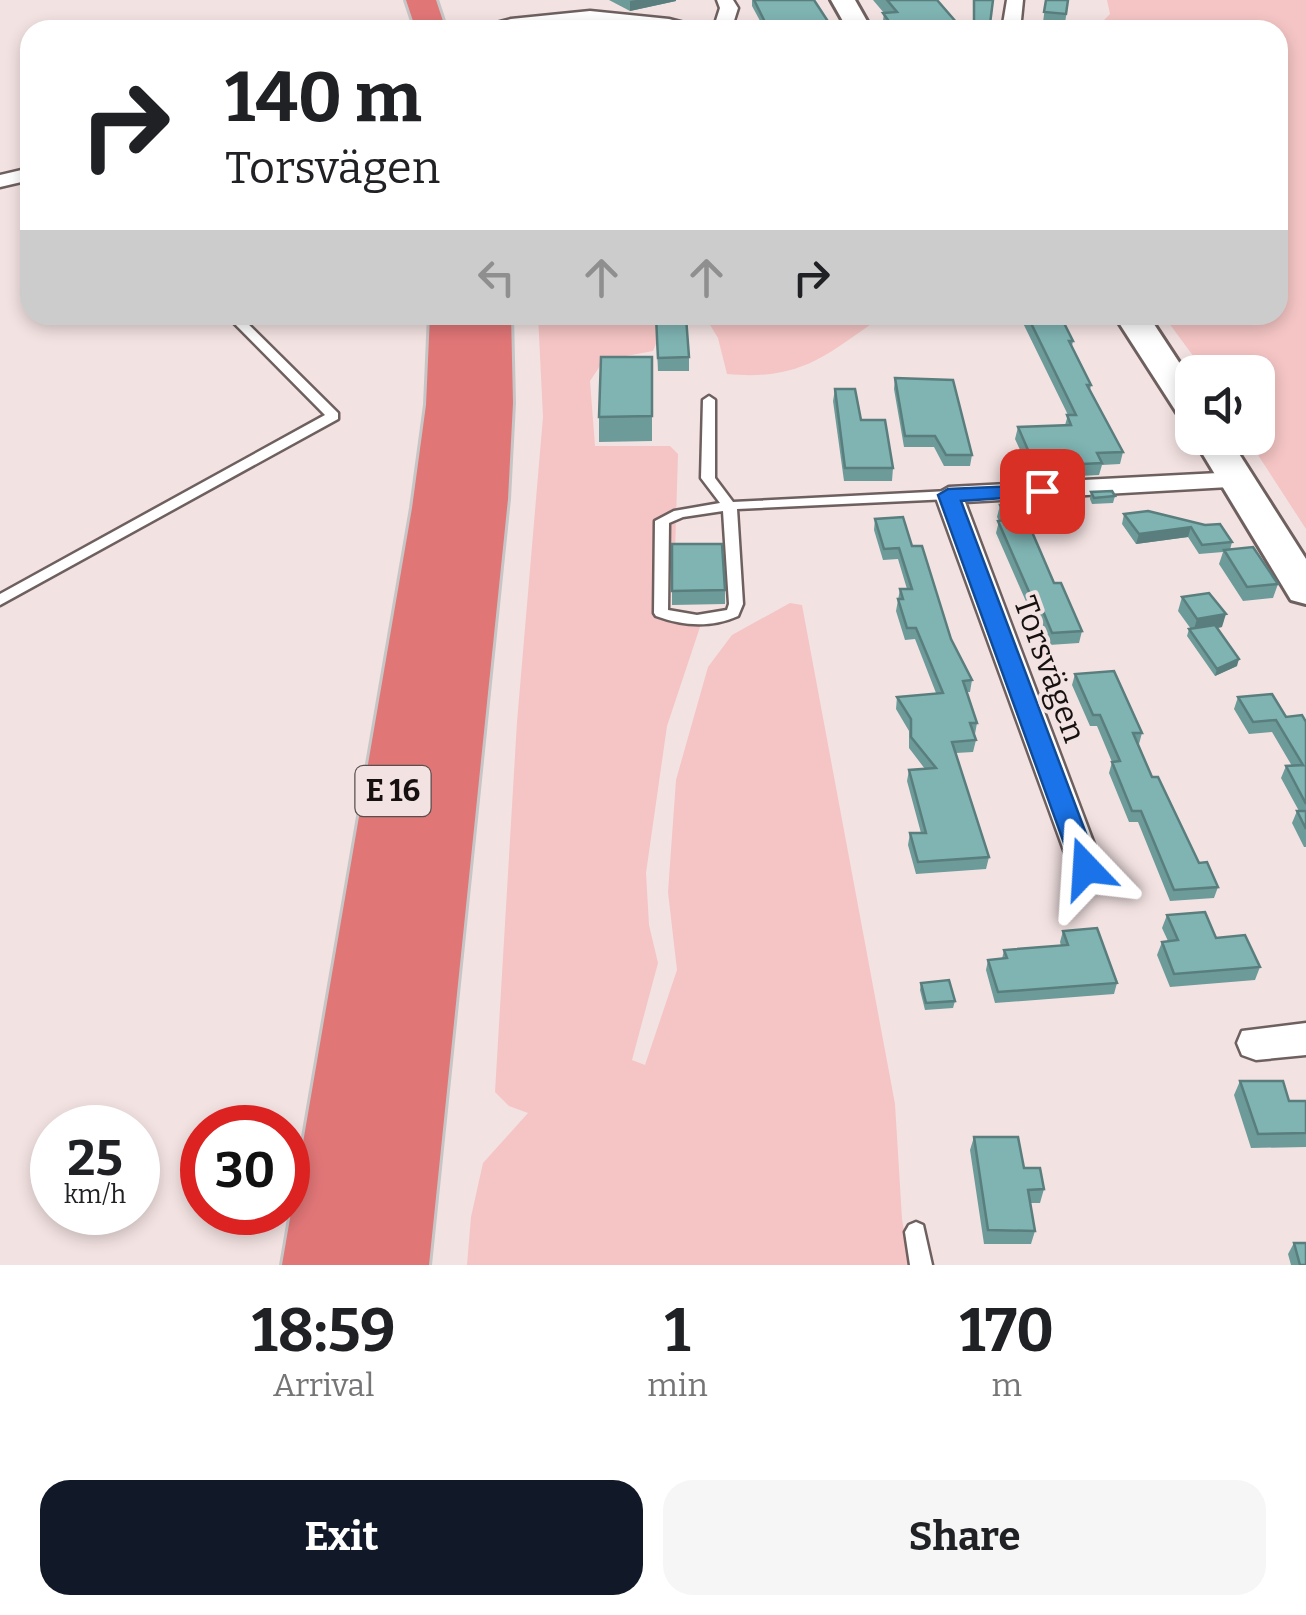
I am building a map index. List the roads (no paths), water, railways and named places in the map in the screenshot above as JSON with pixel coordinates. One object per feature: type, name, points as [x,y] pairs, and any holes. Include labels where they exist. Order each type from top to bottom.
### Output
[{"type":"highway","name":"E 16","points":[[320,1265],[436,508],[448,405],[451,325]]},
{"type":"highway","name":"E 16","points":[[392,1265],[484,498],[491,404],[490,325]]},
{"type":"main road","points":[[1137,325],[1175,382]]},
{"type":"main road","points":[[1222,455],[1306,591]]},
{"type":"street","points":[[538,20],[580,13],[620,20]]},
{"type":"street","points":[[948,495],[1238,480]]},
{"type":"street","name":"Torsvägen","points":[[948,495],[1086,868]]},
{"type":"street","points":[[1256,1043],[1306,1039]]},
{"type":"lane","points":[[0,600],[333,416],[242,325]]},
{"type":"lane","points":[[709,400],[708,478],[730,507],[734,613],[724,619],[671,618],[661,613],[662,522],[670,514],[692,509],[730,507],[948,495]]},
{"type":"lane","points":[[916,1232],[921,1265]]}]
